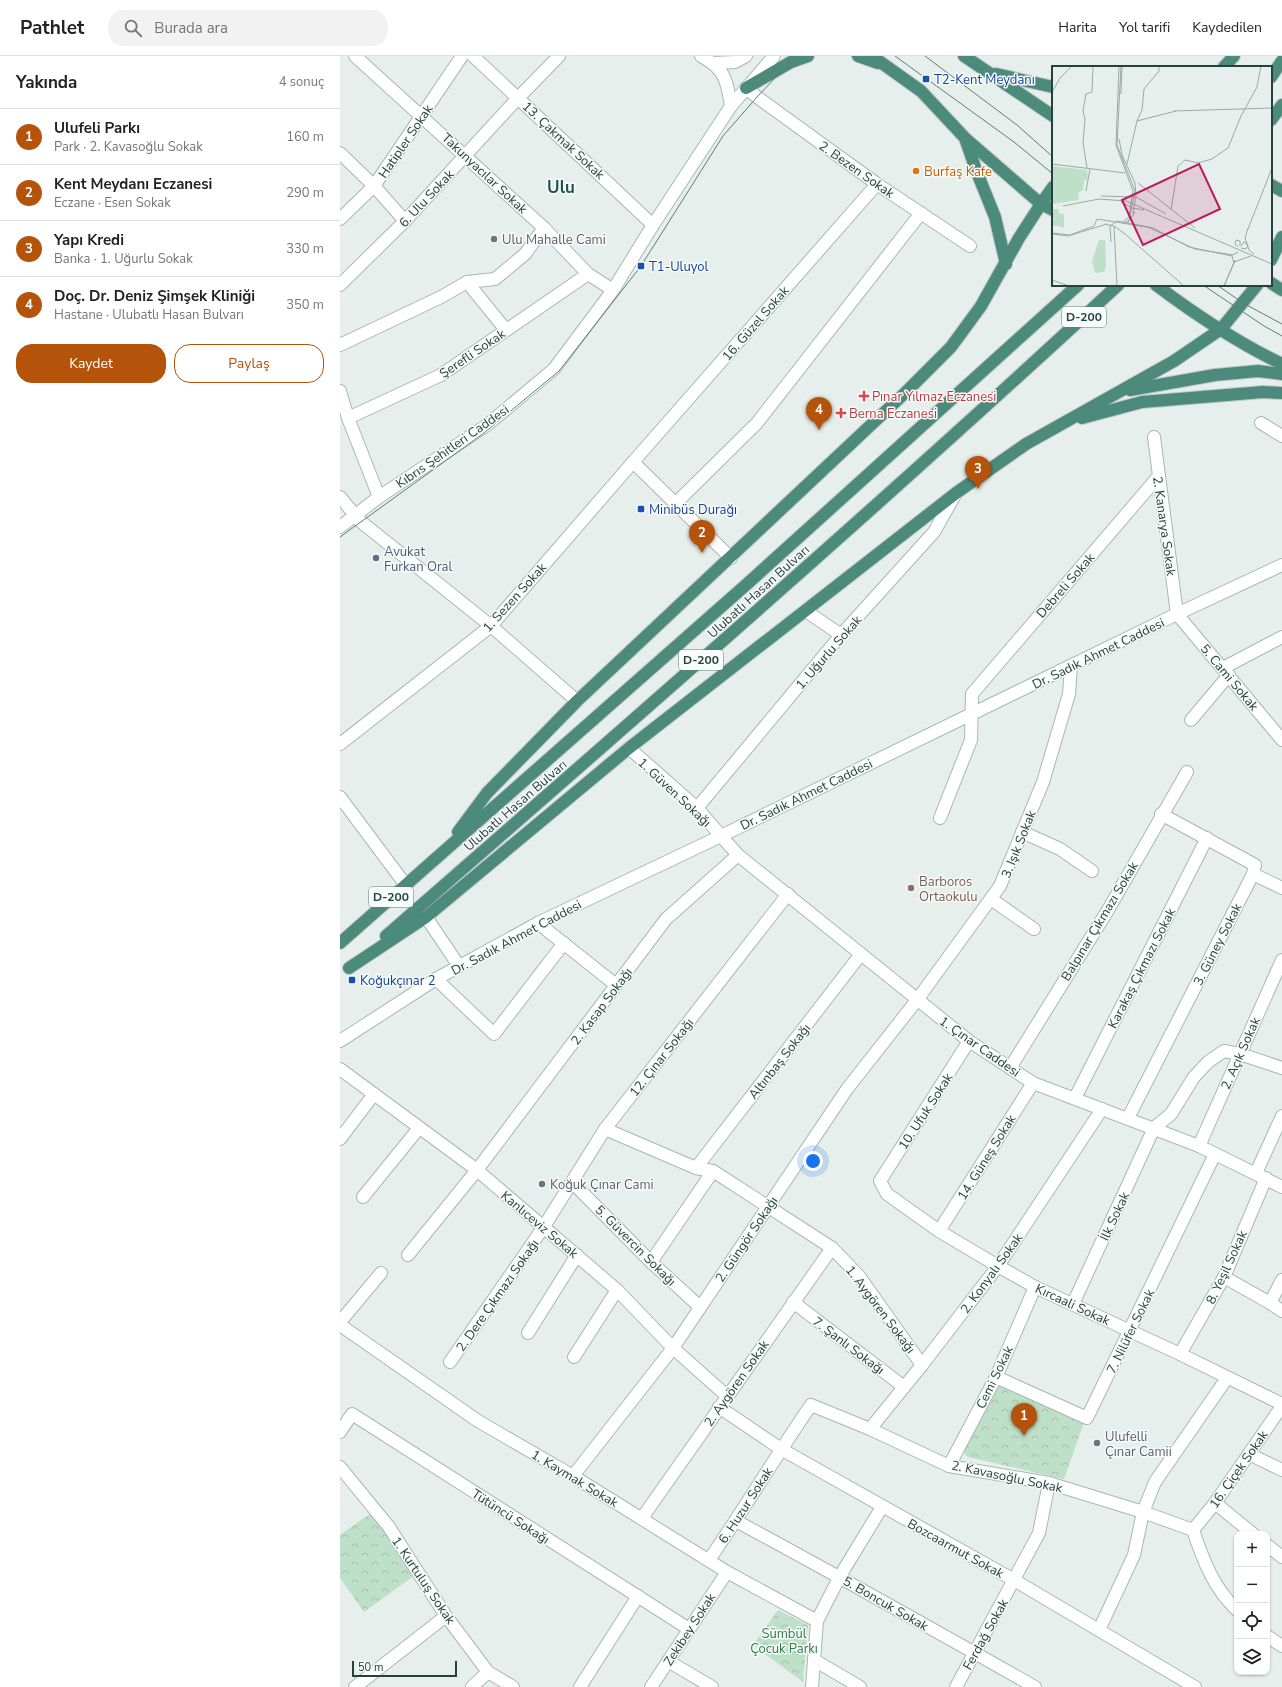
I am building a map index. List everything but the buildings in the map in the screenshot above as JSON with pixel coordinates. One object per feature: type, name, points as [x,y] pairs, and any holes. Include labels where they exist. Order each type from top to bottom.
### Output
[{"type":"highway","points":[[746,88],[791,62],[808,56]]},
{"type":"highway","points":[[858,56],[885,66]]},
{"type":"highway","points":[[872,56],[921,91],[965,138],[1040,204],[1052,210]]},
{"type":"highway","points":[[964,56],[1052,115]]},
{"type":"highway","points":[[1225,66],[1234,56]]},
{"type":"highway","points":[[1272,76],[1282,61]]},
{"type":"highway","points":[[989,73],[1052,87]]},
{"type":"highway","points":[[1272,119],[1282,105]]},
{"type":"highway","points":[[965,138],[995,217],[1006,264]]},
{"type":"highway","points":[[443,852],[487,793],[577,701],[731,558],[848,445],[906,392],[951,347],[981,306],[1040,204],[1052,188]]},
{"type":"highway","points":[[1272,258],[1282,237]]},
{"type":"highway","points":[[1272,284],[1282,290]]},
{"type":"highway","name":"Ulubatlı Hasan Bulvarı","points":[[340,943],[405,884],[747,584],[1077,286]]},
{"type":"highway","name":"Ulubatlı Hasan Bulvarı","points":[[344,972],[692,668],[1117,286]]},
{"type":"highway","points":[[1157,286],[1187,308],[1261,354],[1282,364]]},
{"type":"highway","points":[[344,972],[426,917],[628,748],[956,493],[1026,444],[1123,391],[1174,361],[1221,328],[1256,286]]},
{"type":"highway","points":[[1123,391],[1215,375],[1258,371],[1282,374]]},
{"type":"highway","points":[[1061,424],[1142,402],[1263,392],[1282,393]]},
{"type":"street","name":"Takunyacılar Sokak","points":[[355,56],[544,228],[588,274],[613,290]]},
{"type":"street","name":"Hatipler Sokak","points":[[340,218],[374,186],[462,56]]},
{"type":"street","name":"13. Çakmak Sokak","points":[[474,56],[653,225]]},
{"type":"street","name":"6. Ulu Sokak","points":[[340,285],[405,221],[518,98],[559,56]]},
{"type":"street","points":[[701,56],[714,63],[724,75],[729,89],[731,106]]},
{"type":"street","points":[[714,63],[735,62],[746,56]]},
{"type":"street","name":"Kıbrıs Şehitleri Caddesi","points":[[340,527],[379,497],[487,425],[554,369],[613,290],[653,225],[731,106],[774,56]]},
{"type":"street","name":"2. Bezen Sokak","points":[[746,88],[878,184],[970,246]]},
{"type":"street","points":[[340,153],[374,186],[405,221]]},
{"type":"street","name":"16. Güzel Sokak","points":[[633,462],[878,184]]},
{"type":"street","points":[[676,503],[757,423],[921,213]]},
{"type":"street","points":[[340,345],[441,297],[468,282],[495,279],[525,254],[544,228]]},
{"type":"street","name":"Şerefli Sokak","points":[[348,418],[441,375],[588,274]]},
{"type":"street","points":[[468,282],[506,330]]},
{"type":"street","points":[[340,392],[348,418],[379,497]]},
{"type":"street","points":[[1261,423],[1282,436]]},
{"type":"street","name":"2. Kanarya Sokak","points":[[1154,437],[1177,614]]},
{"type":"street","points":[[633,462],[731,558]]},
{"type":"street","name":"1. Sezen Sokak","points":[[340,744],[491,626],[633,462]]},
{"type":"street","name":"Debreli Sokak","points":[[972,714],[972,694],[1158,477]]},
{"type":"street","name":"1. Uğurlu Sokak","points":[[697,808],[841,635],[934,532],[956,493]]},
{"type":"street","points":[[340,497],[354,516],[491,626],[577,701]]},
{"type":"street","name":"Dr. Sadık Ahmet Caddesi","points":[[340,1041],[436,979],[538,923],[1282,564]]},
{"type":"street","points":[[806,610],[841,635]]},
{"type":"street","name":"5. Cami Sokak","points":[[1177,614],[1226,672],[1278,727],[1282,740]]},
{"type":"street","points":[[1191,720],[1226,672],[1282,637]]},
{"type":"street","name":"3. Işık Sokak","points":[[917,1000],[1000,886],[1042,782],[1069,694],[1071,666]]},
{"type":"street","points":[[940,818],[971,740],[972,714]]},
{"type":"street","name":"1. Güven Sokağı","points":[[628,748],[697,808],[721,836]]},
{"type":"street","name":"Balpınar Çıkmazı Sokak","points":[[1010,1068],[1108,910],[1161,814],[1187,772]]},
{"type":"street","points":[[340,797],[405,884]]},
{"type":"street","points":[[1161,814],[1255,865],[1254,874],[1282,888]]},
{"type":"street","points":[[1022,832],[1060,849],[1092,871]]},
{"type":"street","name":"1. Çınar Caddesi","points":[[721,836],[738,855],[917,1000],[969,1041],[1010,1068],[1033,1082],[1198,1146],[1261,1175],[1282,1187]]},
{"type":"street","name":"Karakaş Çıkmazı Sokak","points":[[1075,1098],[1207,838]]},
{"type":"street","name":"2. Kasap Sokağı","points":[[408,1255],[477,1170],[666,919],[738,855]]},
{"type":"street","name":"3. Güney Sokak","points":[[1128,1118],[1254,874]]},
{"type":"street","name":"12. Çınar Sokağı","points":[[543,1228],[605,1129],[788,894]]},
{"type":"street","points":[[991,899],[1034,929]]},
{"type":"street","points":[[426,917],[459,966]]},
{"type":"street","points":[[538,923],[616,986]]},
{"type":"street","points":[[436,979],[494,1034],[564,943]]},
{"type":"street","name":"Altınbaş Sokağı","points":[[696,1168],[861,954]]},
{"type":"street","name":"2. Açık Sokak","points":[[1198,1146],[1282,960]]},
{"type":"street","name":"2. Güngör Sokağı","points":[[573,1476],[672,1348],[847,1089],[917,1000]]},
{"type":"street","name":"10. Ufuk Sokak","points":[[880,1181],[969,1041]]},
{"type":"street","points":[[1154,1128],[1171,1114],[1194,1077],[1208,1062],[1224,1051],[1240,1054],[1282,1068]]},
{"type":"street","name":"Kanlıceviz Sokak","points":[[340,1069],[477,1170],[617,1290],[672,1348],[727,1396]]},
{"type":"street","name":"14. Güneş Sokak","points":[[939,1231],[1033,1082]]},
{"type":"street","points":[[340,1139],[374,1094]]},
{"type":"street","name":"2. Konyalı Sokak","points":[[870,1428],[922,1365],[998,1266],[1102,1109]]},
{"type":"street","name":"8. Yeşil Sokak","points":[[1180,1354],[1224,1278],[1282,1116]]},
{"type":"street","points":[[363,1197],[420,1128]]},
{"type":"street","name":"İlk Sokak","points":[[1073,1304],[1154,1128]]},
{"type":"street","name":"1. Aygören Sokağı","points":[[605,1129],[696,1168],[713,1171],[832,1248],[859,1276],[922,1365]]},
{"type":"street","name":"7. Nilüfer Sokak","points":[[996,1377],[1087,1418],[1215,1154]]},
{"type":"street","points":[[651,1262],[713,1171]]},
{"type":"street","name":"Kırcaali Sokak","points":[[880,1181],[887,1194],[939,1231],[1035,1287],[1180,1354],[1282,1405]]},
{"type":"street","name":"5. Güvercin Sokağı","points":[[572,1182],[651,1262],[700,1307]]},
{"type":"street","name":"2. Dere Çıkmazı Sokağı","points":[[450,1362],[543,1228]]},
{"type":"street","name":"2. Aygören Sokak","points":[[642,1518],[832,1248]]},
{"type":"street","points":[[528,1333],[577,1255]]},
{"type":"street","points":[[340,1322],[381,1273]]},
{"type":"street","points":[[1224,1278],[1282,1311]]},
{"type":"street","points":[[1270,1303],[1282,1280]]},
{"type":"street","name":"Cemi Sokak","points":[[949,1466],[996,1377],[1035,1287]]},
{"type":"street","points":[[574,1357],[617,1290]]},
{"type":"street","name":"7. Şanlı Sokağı","points":[[793,1302],[904,1387]]},
{"type":"street","name":"1. Kaymak Sokak","points":[[340,1325],[478,1421],[573,1476],[727,1572],[817,1621]]},
{"type":"street","points":[[1099,1630],[1134,1555],[1143,1512],[1156,1482],[1227,1378]]},
{"type":"street","name":"2. Kavasoğlu Sokak","points":[[781,1449],[812,1405],[870,1428],[949,1466],[1049,1483],[1143,1512],[1193,1530]]},
{"type":"street","name":"16. Çiçek Sokak","points":[[1193,1530],[1215,1503],[1282,1405]]},
{"type":"street","name":"Bozcaarmut Sokak","points":[[719,1407],[781,1449],[1014,1580],[1195,1687]]},
{"type":"street","name":"Tütüncü Sokağı","points":[[340,1432],[352,1414],[689,1629]]},
{"type":"street","name":"6. Huzur Sokak","points":[[709,1560],[736,1521],[781,1449]]},
{"type":"street","points":[[1249,1454],[1282,1470]]},
{"type":"street","name":"1. Kurtuluş Sokak","points":[[341,1470],[388,1527],[446,1616],[488,1672],[513,1687]]},
{"type":"street","name":"Ferdağ Sokak","points":[[956,1687],[1038,1533],[1049,1483]]},
{"type":"street","points":[[1215,1503],[1249,1531]]},
{"type":"street","points":[[812,1687],[817,1621],[840,1576],[882,1507]]},
{"type":"street","name":"5. Boncuk Sokak","points":[[736,1521],[840,1576],[1031,1686]]},
{"type":"street","points":[[1193,1530],[1204,1562],[1225,1599],[1234,1607]]},
{"type":"street","points":[[1270,1547],[1282,1557]]},
{"type":"street","name":"Zekibey Sokak","points":[[651,1687],[727,1572]]},
{"type":"street","points":[[580,1687],[638,1596]]},
{"type":"street","points":[[355,1687],[446,1616]]},
{"type":"street","points":[[1270,1638],[1282,1646]]},
{"type":"street","points":[[814,1660],[860,1687]]},
{"type":"street","points":[[668,1661],[712,1687]]},
{"type":"street","points":[[472,1687],[488,1672]]},
{"type":"green space","points":[[998,1379],[1084,1423],[1064,1479],[968,1457],[961,1450]]},
{"type":"green space","points":[[371,1513],[415,1575],[364,1612],[340,1578],[340,1535]]},
{"type":"green space","name":"Sümbül Çocuk Parkı","points":[[778,1610],[808,1625],[803,1682],[753,1645]]},
{"type":"tram line","points":[[340,537],[484,433],[559,371],[641,266],[723,136],[796,56]]},
{"type":"tram line","points":[[895,56],[1014,142],[1052,173]]},
{"type":"tram line","points":[[925,56],[1017,125],[1052,156]]},
{"type":"tram line","points":[[1204,286],[1264,326],[1282,336]]},
{"type":"tram line","points":[[1218,286],[1243,303],[1282,324]]},
{"type":"place","name":"T2-Kent Meydanı","points":[[926,79]]},
{"type":"place","name":"Burfaş Kafe","points":[[916,171]]},
{"type":"place","name":"Ulu Mahalle Cami","points":[[494,239]]},
{"type":"place","name":"T1-Uluyol","points":[[641,266]]},
{"type":"place","name":"Pınar Yılmaz Eczanesi","points":[[864,396]]},
{"type":"place","name":"Berna Eczanesi","points":[[841,413]]},
{"type":"place","name":"Doç. Dr. Deniz Şimşek Kliniği","points":[[819,430]]},
{"type":"place","name":"Yapı Kredi","points":[[978,489]]},
{"type":"place","name":"Minibüs Durağı","points":[[641,509]]},
{"type":"place","name":"Kent Meydanı Eczanesi","points":[[702,553]]},
{"type":"place","name":"Avukat Furkan Oral","points":[[376,558]]},
{"type":"place","name":"Barboros Ortaokulu","points":[[911,888]]},
{"type":"place","name":"Koğukçınar 2","points":[[352,980]]},
{"type":"place","name":"Koğuk Çınar Cami","points":[[542,1184]]},
{"type":"place","name":"Ulufeli Parkı","points":[[1024,1436]]},
{"type":"place","name":"Ulufelli Çınar Camii","points":[[1097,1443]]},
{"type":"district","name":"Ulu","points":[[561,187]]}]
